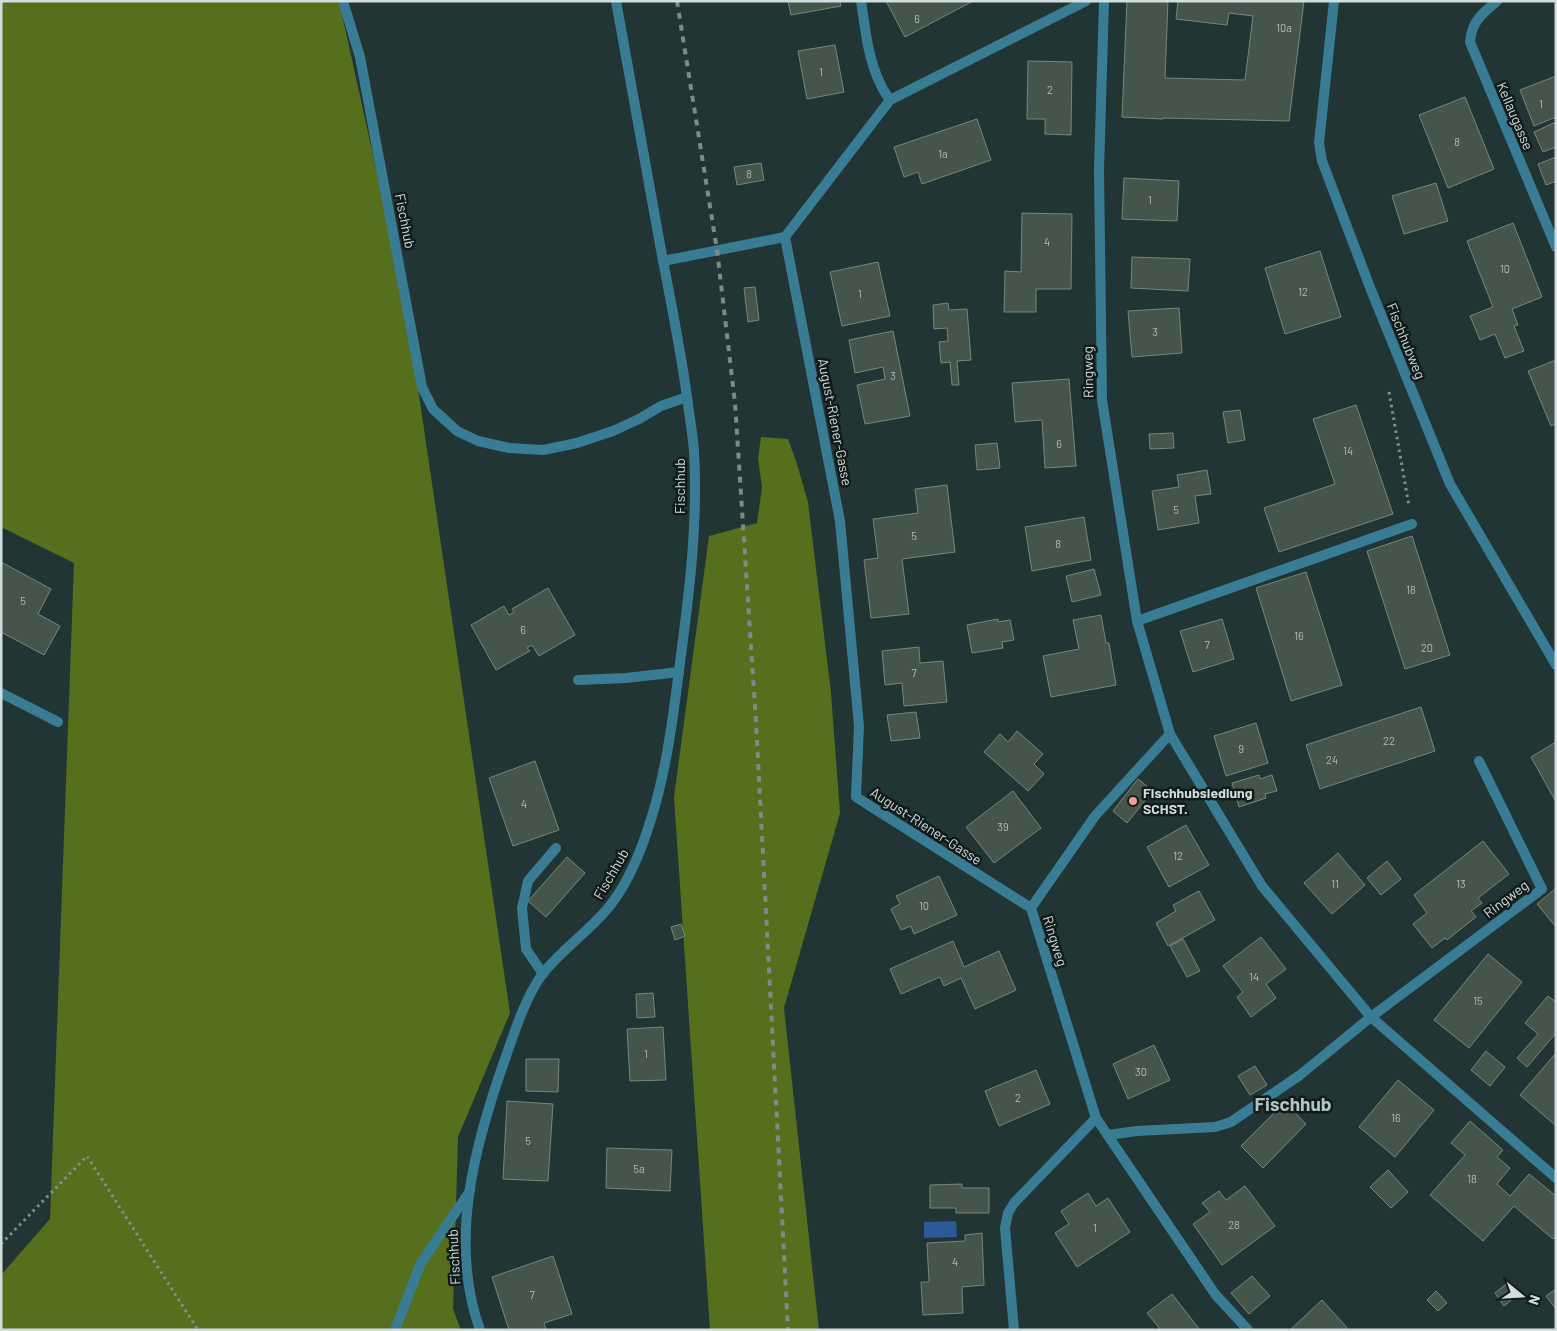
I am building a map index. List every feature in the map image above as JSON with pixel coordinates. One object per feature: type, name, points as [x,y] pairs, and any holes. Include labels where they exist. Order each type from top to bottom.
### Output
[{"type":"street","name":"Fischhub","points":[[343,1],[360,58],[422,387],[432,409],[457,431],[478,441],[509,448],[543,450],[577,443],[613,431],[661,406],[687,397]]},
{"type":"street","name":"Fischhub","points":[[480,1330],[468,1284],[465,1250],[467,1210],[475,1161],[495,1088],[519,1020],[543,974],[612,904],[635,865],[652,816],[666,761],[692,572],[695,500],[694,450],[687,397],[616,1]]},
{"type":"street","points":[[861,1],[866,35],[875,69],[880,84],[890,100]]},
{"type":"street","points":[[663,262],[785,237],[890,100],[1086,1]]},
{"type":"street","name":"Ringweg","points":[[1104,1],[1100,170],[1102,400],[1137,621],[1170,734],[1262,886],[1372,1017],[1556,1178]]},
{"type":"street","name":"Fischhubweg","points":[[1334,1],[1320,143],[1322,161],[1371,290],[1450,484],[1556,665]]},
{"type":"street","name":"Kellaugasse","points":[[1497,1],[1478,17],[1473,26],[1470,42],[1556,247]]},
{"type":"street","name":"August-Riener-Gasse","points":[[785,237],[840,521],[859,726],[856,797],[1030,908]]},
{"type":"street","points":[[1137,621],[1412,524]]},
{"type":"street","points":[[578,680],[626,678],[679,672]]},
{"type":"street","points":[[1,693],[58,722]]},
{"type":"street","name":"Ringweg","points":[[1170,734],[1095,816],[1030,908],[1096,1118],[1215,1294],[1248,1330]]},
{"type":"street","name":"Ringweg","points":[[1108,1135],[1138,1131],[1215,1127],[1231,1122],[1300,1075],[1372,1017],[1542,889],[1479,761]]},
{"type":"street","points":[[543,974],[526,949],[522,908],[528,881],[556,848]]},
{"type":"street","points":[[1014,1330],[1005,1228],[1008,1213],[1014,1203],[1096,1118]]},
{"type":"street","points":[[396,1330],[422,1263],[470,1191]]},
{"type":"path","points":[[1388,387],[1412,524]]},
{"type":"path","points":[[1,1244],[87,1156],[198,1330]]},
{"type":"green space","points":[[1,1],[339,1],[405,300],[510,1013],[458,1137],[453,1309],[461,1330],[1,1330],[1,1275],[50,1219],[74,563],[1,527]]},
{"type":"green space","points":[[761,437],[788,439],[808,502],[831,693],[840,813],[784,1008],[819,1330],[710,1330],[674,797],[709,536],[757,523],[762,487],[758,459]]},
{"type":"water","points":[[956,1221],[957,1237],[924,1238],[924,1222]]},
{"type":"building","points":[[788,1],[840,1],[841,6],[791,15]]},
{"type":"building","points":[[886,1],[973,1],[905,37]]},
{"type":"building","points":[[1127,1],[1168,1],[1165,78],[1245,80],[1253,16],[1229,13],[1227,25],[1176,19],[1178,1],[1304,1],[1289,121],[1122,117]]},
{"type":"building","points":[[835,45],[844,92],[807,99],[798,51]]},
{"type":"building","points":[[1028,61],[1072,62],[1071,135],[1045,134],[1045,119],[1027,119]]},
{"type":"building","points":[[1556,76],[1556,117],[1534,126],[1520,90]]},
{"type":"building","points":[[1465,97],[1494,169],[1448,188],[1419,115]]},
{"type":"building","points":[[977,119],[991,160],[922,184],[918,172],[904,177],[894,147]]},
{"type":"building","points":[[1556,122],[1556,147],[1543,152],[1534,132]]},
{"type":"building","points":[[1556,157],[1556,181],[1546,185],[1538,164]]},
{"type":"building","points":[[761,163],[764,180],[737,185],[734,167]]},
{"type":"building","points":[[1124,178],[1179,181],[1177,221],[1122,219]]},
{"type":"building","points":[[1436,183],[1448,221],[1404,234],[1392,196]]},
{"type":"building","points":[[1022,213],[1072,214],[1071,289],[1036,289],[1036,312],[1004,312],[1005,271],[1021,272]]},
{"type":"building","points":[[1513,223],[1542,297],[1512,309],[1518,325],[1514,326],[1524,351],[1505,358],[1495,334],[1480,340],[1470,316],[1493,307],[1467,241]]},
{"type":"building","points":[[1320,251],[1341,317],[1285,334],[1265,268]]},
{"type":"building","points":[[1132,257],[1190,259],[1188,291],[1131,288]]},
{"type":"building","points":[[878,262],[890,316],[842,326],[830,272]]},
{"type":"building","points":[[755,287],[759,320],[748,322],[744,288]]},
{"type":"building","points":[[948,303],[949,310],[967,309],[971,360],[957,361],[959,385],[952,385],[950,362],[941,363],[939,342],[948,341],[947,328],[934,329],[933,305]]},
{"type":"building","points":[[1179,308],[1182,353],[1132,357],[1128,311]]},
{"type":"building","points":[[893,331],[910,416],[865,424],[857,385],[885,379],[883,367],[855,373],[849,340]]},
{"type":"building","points":[[1556,360],[1556,424],[1551,426],[1528,371]]},
{"type":"building","points":[[1069,379],[1076,466],[1045,468],[1042,420],[1015,422],[1012,383]]},
{"type":"building","points":[[1356,405],[1393,514],[1279,552],[1264,508],[1335,484],[1313,419]]},
{"type":"building","points":[[1240,410],[1245,440],[1228,443],[1223,412]]},
{"type":"building","points":[[1173,433],[1174,448],[1150,449],[1149,434]]},
{"type":"building","points":[[997,443],[1000,468],[977,470],[975,445]]},
{"type":"building","points":[[1207,470],[1211,494],[1195,496],[1199,523],[1158,530],[1152,491],[1179,487],[1177,475]]},
{"type":"building","points":[[947,485],[955,552],[902,559],[909,614],[871,618],[864,560],[878,558],[873,519],[918,513],[915,489]]},
{"type":"building","points":[[1084,517],[1091,560],[1032,571],[1025,527]]},
{"type":"building","points":[[1412,536],[1450,655],[1405,669],[1367,551]]},
{"type":"building","points":[[1,562],[51,589],[38,614],[60,626],[44,655],[1,632]]},
{"type":"building","points":[[1094,569],[1101,595],[1072,602],[1066,576]]},
{"type":"building","points":[[1306,572],[1342,685],[1291,701],[1256,588]]},
{"type":"building","points":[[548,588],[575,635],[539,656],[532,645],[527,648],[530,651],[496,670],[471,625],[504,606],[509,615],[514,612],[512,609]]},
{"type":"building","points":[[1101,615],[1106,643],[1109,643],[1116,685],[1051,697],[1043,656],[1079,649],[1073,620]]},
{"type":"building","points":[[998,619],[998,622],[1010,620],[1014,640],[1002,642],[1003,648],[972,653],[967,625]]},
{"type":"building","points":[[1222,619],[1234,659],[1193,672],[1180,631]]},
{"type":"building","points":[[919,647],[920,663],[943,661],[947,702],[904,706],[902,683],[885,685],[882,651]]},
{"type":"building","points":[[1421,707],[1435,751],[1320,789],[1306,745]]},
{"type":"building","points":[[916,712],[920,738],[891,741],[887,715]]},
{"type":"building","points":[[1256,723],[1268,763],[1226,776],[1214,736]]},
{"type":"building","points":[[1017,731],[1043,754],[1034,764],[1044,774],[1028,791],[984,752],[1000,734],[1008,742]]},
{"type":"building","points":[[1556,742],[1556,802],[1531,757]]},
{"type":"building","points":[[535,761],[559,830],[513,846],[489,778]]},
{"type":"building","points":[[1259,775],[1260,779],[1272,775],[1277,791],[1265,794],[1266,798],[1239,807],[1232,783]]},
{"type":"building","name":"Fischhubsiedlung SCHST.","points":[[1138,779],[1153,791],[1127,823],[1113,811]]},
{"type":"building","points":[[1013,791],[1041,828],[994,863],[966,827]]},
{"type":"building","points":[[1186,825],[1209,865],[1169,887],[1147,847]]},
{"type":"building","points":[[1483,841],[1509,874],[1478,898],[1482,903],[1471,911],[1476,917],[1447,940],[1445,938],[1432,948],[1413,924],[1427,913],[1414,895]]},
{"type":"building","points":[[1338,853],[1365,885],[1332,914],[1304,883]]},
{"type":"building","points":[[567,857],[585,873],[546,917],[528,901]]},
{"type":"building","points":[[1387,861],[1401,879],[1381,895],[1367,878]]},
{"type":"building","points":[[939,876],[957,915],[914,934],[911,926],[901,930],[891,909],[900,904],[896,896]]},
{"type":"building","points":[[1556,890],[1556,927],[1537,904]]},
{"type":"building","points":[[1199,891],[1215,920],[1168,946],[1156,923],[1176,911],[1173,905]]},
{"type":"building","points":[[681,924],[685,936],[675,940],[671,927]]},
{"type":"building","points":[[1261,937],[1286,969],[1266,984],[1276,998],[1251,1017],[1237,997],[1243,992],[1223,966]]},
{"type":"building","points":[[1183,939],[1200,971],[1187,977],[1170,946]]},
{"type":"building","points":[[953,941],[964,967],[999,951],[1016,990],[975,1009],[961,978],[944,986],[940,977],[901,994],[890,969]]},
{"type":"building","points":[[1488,954],[1522,982],[1469,1048],[1434,1020]]},
{"type":"building","points":[[653,993],[655,1017],[637,1018],[636,994]]},
{"type":"building","points":[[1548,996],[1556,1002],[1556,1033],[1527,1067],[1517,1058],[1538,1034],[1525,1023]]},
{"type":"building","points":[[663,1027],[666,1080],[630,1081],[627,1029]]},
{"type":"building","points":[[1154,1045],[1170,1080],[1128,1099],[1113,1064]]},
{"type":"building","points":[[1486,1051],[1505,1067],[1490,1086],[1471,1070]]},
{"type":"building","points":[[1556,1053],[1556,1124],[1555,1125],[1520,1095]]},
{"type":"building","points":[[526,1059],[559,1059],[558,1092],[526,1091]]},
{"type":"building","points":[[1255,1066],[1267,1085],[1250,1095],[1238,1076]]},
{"type":"building","points":[[1036,1070],[1050,1104],[999,1126],[985,1091]]},
{"type":"building","points":[[1398,1080],[1434,1110],[1395,1157],[1359,1127]]},
{"type":"building","points":[[507,1101],[553,1104],[548,1181],[503,1179]]},
{"type":"building","points":[[1285,1102],[1306,1124],[1263,1168],[1241,1146]]},
{"type":"building","points":[[1470,1121],[1503,1150],[1497,1157],[1510,1168],[1497,1184],[1510,1196],[1529,1174],[1556,1196],[1556,1235],[1553,1239],[1514,1206],[1483,1241],[1430,1195],[1465,1155],[1451,1143]]},
{"type":"building","points":[[607,1148],[672,1150],[670,1191],[606,1188]]},
{"type":"building","points":[[1388,1170],[1408,1192],[1391,1208],[1370,1187]]},
{"type":"building","points":[[962,1184],[962,1188],[989,1188],[989,1213],[956,1213],[956,1208],[930,1208],[930,1185]]},
{"type":"building","points":[[1245,1186],[1275,1226],[1222,1265],[1193,1224],[1210,1212],[1202,1203],[1219,1191],[1226,1200]]},
{"type":"building","points":[[1088,1193],[1096,1206],[1108,1198],[1130,1232],[1077,1267],[1055,1233],[1069,1224],[1061,1211]]},
{"type":"building","points":[[982,1233],[984,1285],[962,1287],[963,1313],[923,1315],[921,1282],[929,1282],[927,1243],[965,1241],[965,1235]]},
{"type":"building","points":[[553,1256],[572,1314],[544,1323],[546,1330],[509,1330],[492,1277]]},
{"type":"building","points":[[1252,1276],[1270,1296],[1249,1314],[1231,1293]]},
{"type":"building","points":[[1506,1284],[1516,1296],[1504,1306],[1495,1293]]},
{"type":"building","points":[[1556,1289],[1556,1309],[1546,1296]]},
{"type":"building","points":[[1436,1291],[1447,1303],[1438,1311],[1427,1300]]},
{"type":"building","points":[[1172,1294],[1200,1330],[1159,1330],[1147,1313]]},
{"type":"building","points":[[1322,1300],[1349,1330],[1290,1330]]},
{"type":"railway","points":[[677,1],[717,250],[735,403],[756,722],[788,1330]]},
{"type":"place","name":"Fischhubsiedlung SCHST.","points":[[1133,801]]},
{"type":"district","name":"Fischhub","points":[[1293,1104]]}]
